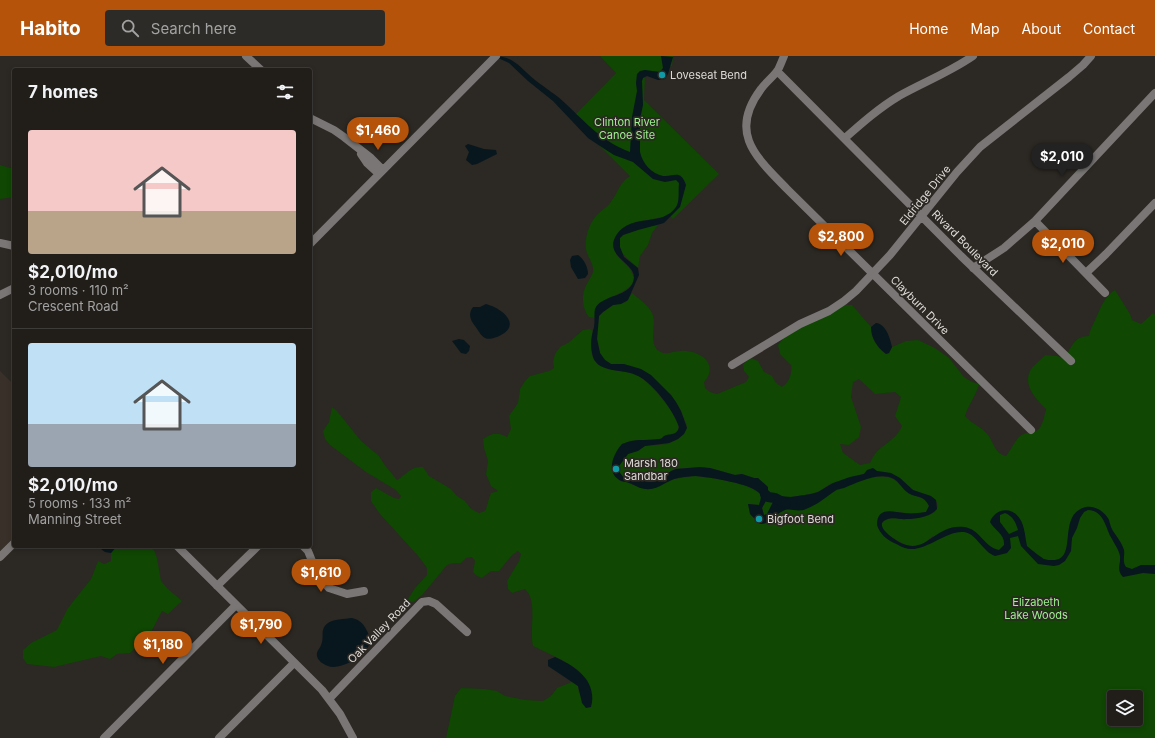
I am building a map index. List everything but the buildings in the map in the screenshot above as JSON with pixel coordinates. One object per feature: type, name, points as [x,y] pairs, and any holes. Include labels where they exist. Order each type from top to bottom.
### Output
[{"type":"street","points":[[246,56],[259,68]]},
{"type":"street","points":[[312,242],[496,56]]},
{"type":"street","name":"Clayburn Drive","points":[[784,56],[777,71],[754,100],[747,121],[747,133],[750,145],[757,157],[770,172],[1031,430]]},
{"type":"street","points":[[845,138],[867,118],[898,97],[973,56]]},
{"type":"street","name":"Eldridge Drive","points":[[732,365],[800,324],[834,307],[856,291],[873,274],[957,172],[980,147],[1083,66],[1091,56]]},
{"type":"street","name":"Rivard Boulevard","points":[[777,71],[974,268],[1071,360]]},
{"type":"street","points":[[974,268],[1014,240],[1035,221],[1155,94]]},
{"type":"street","points":[[312,119],[334,130],[359,150],[367,162],[381,172]]},
{"type":"street","points":[[1086,273],[1155,203]]},
{"type":"street","points":[[1035,221],[1105,293]]},
{"type":"street","points":[[0,243],[12,246]]},
{"type":"street","points":[[0,295],[12,289]]},
{"type":"street","points":[[0,557],[12,545]]},
{"type":"street","points":[[178,548],[329,698],[340,714],[353,738]]},
{"type":"street","points":[[218,586],[256,548]]},
{"type":"street","points":[[304,548],[308,551],[322,580],[330,588],[347,594],[364,591]]},
{"type":"street","name":"Oak Valley Road","points":[[329,698],[422,602],[429,601],[436,604],[467,632]]},
{"type":"street","points":[[104,738],[236,605]]},
{"type":"street","points":[[219,738],[294,663]]},
{"type":"shaded area","points":[[494,56],[512,60],[555,95],[595,131],[611,143],[630,152],[632,117],[637,91],[637,74],[640,71],[645,70],[660,72],[663,68],[661,56],[673,57],[665,79],[658,80],[647,76],[643,78],[643,105],[640,119],[640,152],[648,167],[655,173],[663,176],[679,175],[682,177],[686,185],[680,207],[664,223],[623,235],[620,238],[620,247],[624,257],[638,268],[639,275],[628,300],[621,304],[613,305],[599,316],[597,339],[600,353],[605,360],[611,364],[624,364],[641,369],[651,375],[676,402],[687,428],[684,434],[678,439],[669,443],[645,446],[638,451],[628,454],[619,466],[620,473],[624,478],[650,482],[658,481],[676,469],[700,467],[710,468],[735,475],[742,474],[758,478],[768,487],[768,497],[762,508],[764,515],[767,514],[775,498],[779,496],[791,497],[818,492],[833,483],[864,474],[867,470],[873,468],[877,471],[891,473],[900,478],[913,490],[931,496],[936,500],[937,509],[927,516],[911,519],[891,518],[882,523],[886,532],[901,543],[911,546],[920,545],[943,531],[953,527],[964,527],[974,531],[989,545],[999,550],[1004,545],[1004,541],[990,522],[992,517],[1004,510],[1013,512],[1022,522],[1027,546],[1044,559],[1050,560],[1061,558],[1065,553],[1069,527],[1072,518],[1077,511],[1086,507],[1093,507],[1102,512],[1109,520],[1112,530],[1123,547],[1124,563],[1126,567],[1132,569],[1141,565],[1155,565],[1155,574],[1143,573],[1123,577],[1119,569],[1120,559],[1118,550],[1104,521],[1098,513],[1094,511],[1088,510],[1084,512],[1072,538],[1071,551],[1065,561],[1054,566],[1038,564],[1021,546],[1018,536],[1010,538],[1011,548],[1007,553],[995,556],[987,551],[976,539],[964,532],[949,534],[920,548],[904,548],[891,541],[880,531],[877,525],[880,515],[891,511],[909,513],[926,512],[929,506],[924,499],[910,494],[896,480],[888,477],[875,477],[837,490],[810,507],[803,510],[786,510],[764,524],[760,524],[750,514],[748,504],[759,505],[761,498],[760,494],[756,490],[740,484],[720,479],[694,476],[674,479],[658,487],[650,489],[642,488],[619,480],[612,471],[612,462],[616,452],[622,444],[636,440],[654,440],[661,438],[677,432],[679,427],[668,406],[656,391],[644,380],[632,374],[606,368],[596,362],[593,357],[591,345],[595,309],[598,304],[628,289],[634,278],[630,267],[620,258],[613,248],[613,242],[617,234],[623,228],[631,224],[656,219],[670,213],[677,205],[679,183],[676,180],[665,182],[653,179],[633,162],[614,155],[588,138],[553,101],[528,81],[509,63]],"holes":[[[1005,513],[1014,520],[1018,530],[1009,534],[1000,522],[1000,515]]]},
{"type":"shaded area","points":[[468,144],[484,149],[496,150],[497,154],[472,165],[466,160],[469,152],[465,146]]},
{"type":"shaded area","points":[[578,255],[584,261],[587,269],[588,274],[585,278],[578,279],[571,267],[570,260],[572,256]]},
{"type":"shaded area","points":[[486,304],[499,310],[508,318],[510,323],[509,328],[505,333],[490,339],[485,338],[481,334],[470,317],[470,312],[473,307],[480,307]]},
{"type":"shaded area","points":[[876,323],[885,329],[889,336],[892,347],[889,353],[886,354],[873,339],[871,327]]},
{"type":"shaded area","points":[[459,339],[464,340],[470,346],[469,351],[466,354],[461,353],[452,341]]},
{"type":"shaded area","points":[[0,371],[12,383],[12,539],[0,551]]},
{"type":"shaded area","points":[[100,548],[115,548],[111,553],[105,552]]},
{"type":"shaded area","points":[[352,618],[362,623],[370,637],[369,645],[366,651],[347,664],[333,667],[328,666],[318,659],[317,656],[322,642],[325,626],[328,623],[339,619]]},
{"type":"shaded area","points":[[555,657],[577,670],[588,682],[591,689],[591,707],[586,708],[582,703],[578,686],[548,666],[548,660]]},
{"type":"green space","name":"Clinton River Canoe Site","points":[[600,56],[673,56],[672,66],[663,68],[660,72],[652,71],[645,74],[644,100],[719,174],[673,219],[668,214],[664,217],[636,222],[622,230],[616,254],[629,268],[634,279],[631,285],[626,289],[599,304],[595,309],[595,318],[589,317],[585,311],[583,303],[583,295],[593,272],[586,249],[587,235],[593,220],[609,204],[621,184],[630,176],[572,118],[616,73]]},
{"type":"green space","points":[[0,165],[12,168],[12,197],[0,199]]},
{"type":"green space","points":[[658,225],[652,233],[648,245],[640,256],[638,268],[627,259],[622,252],[619,243],[620,238],[633,230]]},
{"type":"green space","name":"Elizabeth Lake Woods","points":[[1115,290],[1130,314],[1132,320],[1141,324],[1153,313],[1155,315],[1155,738],[446,738],[455,696],[461,688],[485,689],[497,691],[505,696],[525,700],[543,701],[551,696],[557,688],[572,682],[578,686],[579,693],[588,681],[578,670],[562,660],[533,646],[532,608],[529,594],[525,589],[512,593],[508,589],[507,581],[519,561],[521,554],[518,551],[512,555],[499,571],[491,571],[482,578],[473,572],[475,561],[472,557],[466,558],[461,563],[447,565],[423,594],[415,601],[410,603],[408,599],[415,588],[427,575],[427,568],[380,514],[371,501],[371,492],[376,488],[394,498],[399,499],[401,496],[396,490],[366,472],[330,445],[325,439],[323,431],[329,422],[332,407],[337,411],[361,441],[379,456],[397,480],[412,469],[423,467],[429,476],[451,489],[457,496],[465,501],[471,509],[479,513],[485,511],[491,493],[498,491],[491,486],[486,474],[488,461],[483,439],[489,435],[495,434],[501,434],[507,437],[511,429],[509,416],[518,403],[520,389],[525,381],[530,376],[549,371],[554,368],[553,362],[555,354],[560,347],[568,343],[583,330],[590,329],[593,331],[591,350],[595,361],[599,365],[609,369],[632,373],[642,378],[664,400],[675,417],[678,425],[677,432],[660,439],[629,441],[614,475],[622,482],[653,488],[674,479],[694,476],[742,484],[760,493],[761,499],[759,505],[749,504],[751,515],[760,524],[770,521],[779,512],[840,486],[843,488],[874,477],[887,477],[893,479],[907,492],[925,500],[929,506],[926,512],[915,514],[897,512],[880,517],[877,523],[882,527],[882,523],[887,519],[912,519],[930,514],[936,510],[937,503],[933,498],[915,491],[895,476],[878,471],[830,484],[820,491],[799,496],[775,498],[767,514],[764,515],[762,508],[768,497],[758,478],[742,474],[735,475],[710,468],[684,468],[671,471],[658,481],[650,482],[624,478],[620,473],[619,466],[628,454],[645,446],[667,444],[678,439],[687,426],[681,411],[671,395],[621,364],[611,364],[601,357],[597,339],[599,316],[613,305],[626,302],[632,293],[646,305],[654,317],[653,338],[659,351],[670,353],[689,351],[705,358],[709,365],[710,372],[704,382],[705,388],[710,392],[717,394],[746,382],[749,377],[744,371],[743,364],[751,358],[758,361],[764,372],[772,376],[776,383],[782,387],[789,380],[791,371],[791,365],[780,354],[778,345],[783,339],[799,327],[817,317],[844,305],[852,305],[871,327],[875,342],[886,354],[889,353],[892,347],[906,341],[918,340],[935,348],[949,358],[964,377],[979,384],[965,416],[986,432],[997,451],[1006,456],[1021,435],[1037,430],[1044,419],[1046,409],[1038,401],[1029,387],[1028,377],[1031,369],[1045,355],[1064,358],[1076,340],[1089,336],[1105,299]],"holes":[[[859,379],[875,394],[895,392],[901,397],[895,416],[902,426],[893,439],[878,450],[870,463],[860,465],[843,453],[840,444],[849,445],[859,437],[861,427],[851,397],[853,382]],[[933,536],[935,541],[917,548],[903,547],[893,538],[903,544],[919,546]]]},
{"type":"green space","points":[[115,548],[150,548],[154,550],[161,581],[182,601],[168,614],[162,611],[151,632],[130,653],[117,654],[110,659],[101,656],[54,667],[27,664],[23,658],[23,650],[31,643],[57,630],[68,608],[91,579],[98,561],[104,564],[111,561],[111,553]]},
{"type":"waterway","points":[[765,494],[768,497],[775,498],[786,504]]},
{"type":"place","name":"Loveseat Bend","points":[[662,75]]},
{"type":"place","name":"Marsh 180 Sandbar","points":[[616,469]]},
{"type":"place","name":"Bigfoot Bend","points":[[759,519]]}]
